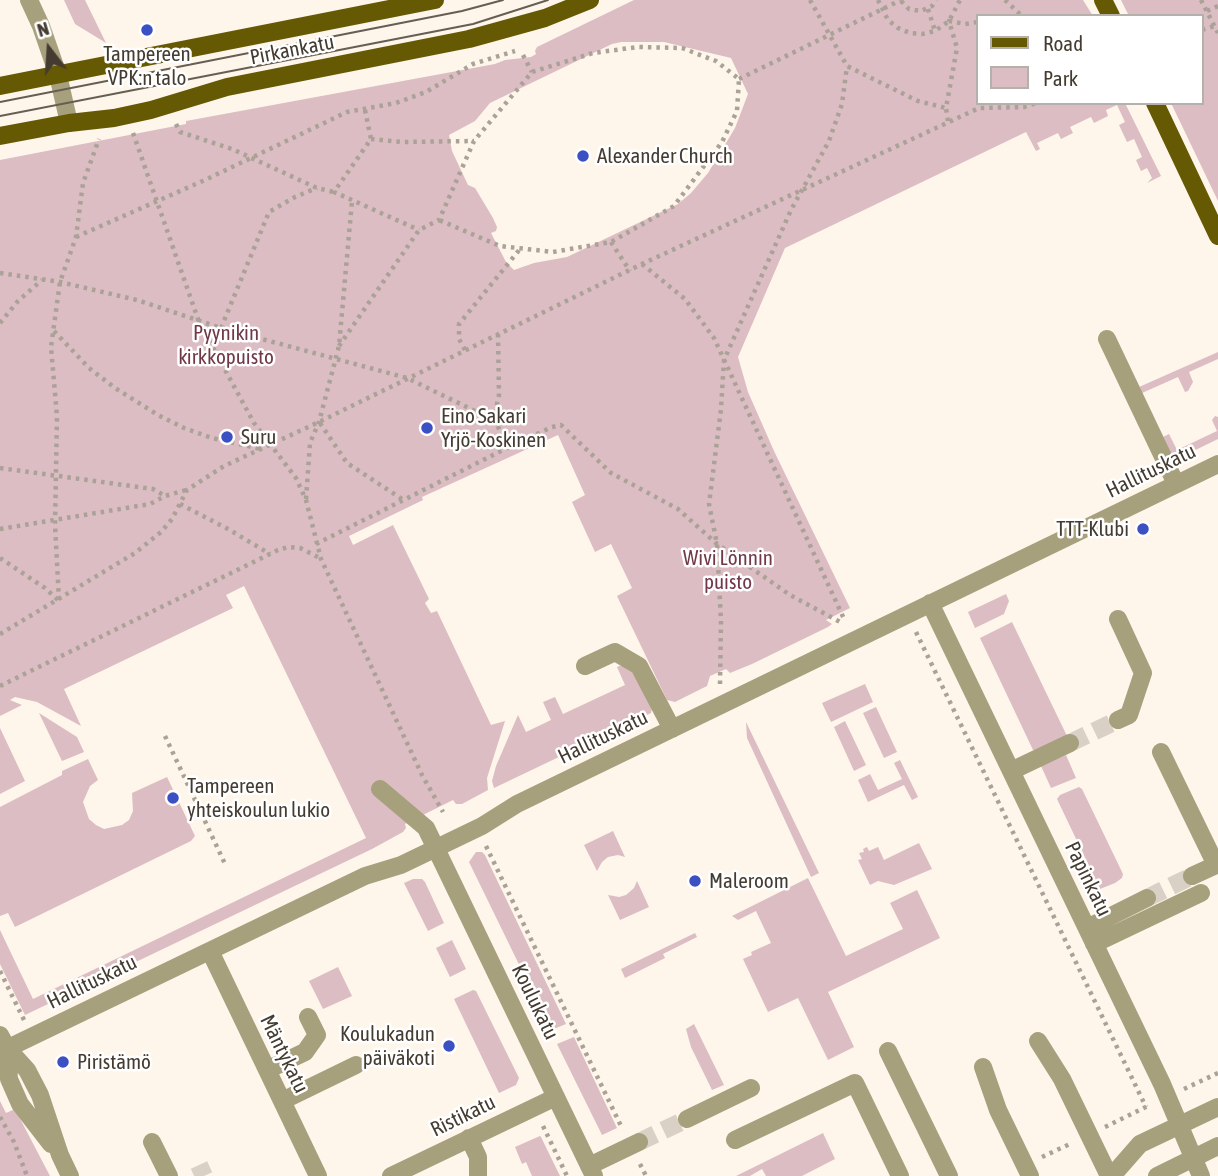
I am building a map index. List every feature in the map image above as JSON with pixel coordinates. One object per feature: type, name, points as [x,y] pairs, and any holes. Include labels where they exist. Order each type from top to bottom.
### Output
[{"type":"main road","name":"Pirkankatu","points":[[0,86],[435,0]]},
{"type":"main road","name":"Pirkankatu","points":[[0,136],[114,118],[227,87],[469,39],[515,28],[590,0]]},
{"type":"main road","points":[[1155,105],[1218,236]]},
{"type":"street","points":[[29,0],[58,75],[69,123]]},
{"type":"street","points":[[1107,339],[1176,484]]},
{"type":"street","name":"Hallituskatu","points":[[2,1045],[30,1037],[365,876],[401,865],[482,826],[517,804],[1218,464]]},
{"type":"street","name":"Papinkatu","points":[[930,603],[1162,1084],[1201,1176]]},
{"type":"street","points":[[1118,619],[1143,673],[1129,715],[1118,720]]},
{"type":"street","points":[[585,666],[615,652],[639,666],[672,729]]},
{"type":"street","points":[[1011,771],[1070,743]]},
{"type":"street","points":[[1090,936],[1196,885],[1216,865],[1161,752]]},
{"type":"street","name":"Koulukatu","points":[[380,789],[426,828],[592,1171]]},
{"type":"street","points":[[1090,936],[1147,898]]},
{"type":"street","name":"Mäntykatu","points":[[210,951],[318,1176]]},
{"type":"street","points":[[267,1070],[305,1052],[317,1035],[308,1017]]},
{"type":"street","points":[[1038,1041],[1062,1079],[1110,1176],[1140,1144],[1218,1107]]},
{"type":"street","points":[[2,1045],[27,1070],[40,1095],[60,1156],[70,1176]]},
{"type":"street","points":[[888,1051],[949,1176]]},
{"type":"street","points":[[282,1101],[356,1065]]},
{"type":"street","points":[[984,1067],[998,1110],[1030,1176]]},
{"type":"street","points":[[735,1140],[855,1083],[900,1176]]},
{"type":"street","points":[[687,1119],[751,1088]]},
{"type":"street","name":"Ristikatu","points":[[391,1176],[556,1097]]},
{"type":"street","points":[[469,1138],[478,1157],[478,1176]]},
{"type":"street","points":[[940,1138],[958,1176]]},
{"type":"street","points":[[152,1142],[169,1176]]},
{"type":"street","points":[[592,1171],[635,1144]]},
{"type":"street","points":[[1157,1176],[1218,1146]]},
{"type":"path","points":[[810,0],[848,66],[918,101],[946,108]]},
{"type":"path","points":[[878,0],[888,20],[898,28],[909,33],[922,34],[935,31],[949,21],[960,0]]},
{"type":"path","points":[[739,79],[900,0],[909,9],[921,11],[928,9],[936,0]]},
{"type":"path","points":[[1005,0],[1020,14]]},
{"type":"path","points":[[1201,0],[1218,33]]},
{"type":"path","points":[[1207,11],[1218,6]]},
{"type":"path","points":[[928,9],[935,31]]},
{"type":"path","points":[[949,21],[965,24],[976,22]]},
{"type":"path","points":[[948,122],[946,108],[957,48],[949,21]]},
{"type":"path","points":[[340,346],[419,230],[439,220],[474,141],[532,72],[593,53],[638,47],[682,48],[716,61],[739,79]]},
{"type":"path","points":[[76,237],[347,113],[396,103],[426,92],[473,64],[522,52],[532,72]]},
{"type":"path","points":[[723,704],[719,679],[722,621],[716,544],[709,504],[724,360],[801,191],[829,141],[842,104],[848,66]]},
{"type":"path","points":[[439,220],[500,246],[553,252],[611,242],[674,206],[722,142],[737,110],[739,79]]},
{"type":"path","points":[[0,529],[150,505],[165,496],[187,490],[224,466],[642,264],[948,122],[979,108],[1030,105]]},
{"type":"path","points":[[334,192],[372,139],[365,110]]},
{"type":"path","points":[[174,121],[180,132],[232,149],[419,230]]},
{"type":"path","points":[[131,125],[140,158],[199,322],[254,424],[296,478],[306,500],[321,559],[422,775],[447,819]]},
{"type":"path","points":[[59,600],[55,519],[57,416],[51,347],[60,282],[76,237],[83,183],[99,138]]},
{"type":"path","points":[[372,139],[402,142],[474,141]]},
{"type":"path","points":[[221,328],[269,212],[317,188]]},
{"type":"path","points":[[306,500],[310,443],[319,422],[340,346],[352,201]]},
{"type":"path","points":[[611,242],[630,271]]},
{"type":"path","points":[[465,350],[459,339],[459,324],[520,248]]},
{"type":"path","points":[[316,544],[507,448],[561,425],[611,473],[678,509],[716,544],[790,595],[846,625],[714,338],[685,299],[642,264]]},
{"type":"path","points":[[0,273],[60,282],[138,300],[199,322],[407,378],[477,412],[494,417]]},
{"type":"path","points":[[0,323],[18,301],[42,280]]},
{"type":"path","points":[[53,331],[89,368],[158,415],[212,438],[261,449]]},
{"type":"path","points":[[498,334],[499,395],[494,417],[507,448]]},
{"type":"path","points":[[319,422],[347,463],[405,500]]},
{"type":"path","points":[[0,468],[153,489],[165,496]]},
{"type":"path","points":[[0,634],[135,553],[173,519],[187,490]]},
{"type":"path","points":[[180,503],[270,554]]},
{"type":"path","points":[[0,686],[270,554],[288,547],[300,548],[321,559]]},
{"type":"path","points":[[0,558],[59,600]]},
{"type":"path","points":[[915,632],[1146,1107]]},
{"type":"path","points":[[165,736],[226,866]]},
{"type":"path","points":[[483,841],[635,1144],[646,1176]]},
{"type":"path","points":[[0,971],[30,1037]]},
{"type":"path","points":[[0,1117],[14,1142],[27,1176]]},
{"type":"green space","points":[[64,0],[85,0],[106,43],[75,24]]},
{"type":"green space","name":"Pyynikin kirkkopuisto","points":[[634,0],[1083,0],[1092,14],[976,14],[976,105],[1117,105],[1106,110],[1108,116],[1094,123],[1091,117],[1070,127],[1073,133],[1061,139],[1058,133],[1037,143],[1040,149],[1036,151],[1026,132],[785,248],[738,357],[748,392],[774,451],[850,608],[826,620],[832,624],[752,664],[730,673],[726,669],[710,676],[707,686],[675,702],[667,700],[617,596],[632,588],[611,544],[595,552],[572,502],[585,495],[558,435],[422,497],[423,500],[349,536],[353,545],[393,525],[429,599],[425,603],[431,613],[437,611],[491,725],[505,721],[487,778],[488,790],[462,804],[456,804],[453,800],[405,824],[403,832],[372,849],[25,1015],[0,964],[0,930],[33,999],[366,838],[244,586],[226,595],[233,608],[64,689],[81,726],[37,702],[15,697],[10,700],[22,705],[0,716],[0,160],[186,124],[186,121],[531,57],[536,54],[537,47]],"holes":[[[664,42],[731,58],[748,94],[735,128],[708,173],[691,193],[678,204],[567,257],[514,270],[506,262],[491,233],[496,231],[497,227],[493,218],[475,188],[468,185],[452,151],[449,135],[475,121],[490,103],[612,44]]]},
{"type":"green space","points":[[1121,0],[1218,0],[1218,201],[1172,105],[1204,105],[1204,14],[1128,14]]},
{"type":"green space","name":"Pyynikin kirkkopuisto","points":[[1117,105],[1126,105],[1161,176],[1147,183],[1152,178],[1147,168],[1141,171],[1136,160],[1142,157],[1134,139],[1127,142],[1119,125],[1125,122]]},
{"type":"green space","points":[[1218,352],[1218,359],[1189,372],[1193,382],[1188,391],[1185,392],[1178,377],[1142,393],[1139,387]]},
{"type":"green space","points":[[1215,416],[1218,417],[1218,439],[1177,459],[1173,458],[1163,437],[1169,434],[1177,450],[1217,431],[1212,420]]},
{"type":"green space","points":[[1006,594],[1009,601],[1004,614],[975,628],[968,612]]},
{"type":"green space","points":[[1012,622],[1067,736],[1038,750],[1033,750],[980,638]]},
{"type":"green space","points":[[622,665],[632,672],[646,693],[652,708],[651,713],[494,788],[492,781],[496,766],[518,715],[526,732],[551,720],[543,702],[555,697],[563,714],[625,685],[617,667]]},
{"type":"green space","points":[[865,684],[873,702],[831,722],[822,703]]},
{"type":"green space","points":[[876,707],[897,752],[884,758],[863,713]]},
{"type":"green space","points":[[39,713],[77,737],[84,752],[62,761]]},
{"type":"green space","points":[[845,721],[866,765],[854,771],[834,727]]},
{"type":"green space","points":[[746,722],[819,873],[811,877],[747,738]]},
{"type":"green space","points":[[0,728],[25,781],[0,794]]},
{"type":"green space","points":[[1066,755],[1076,778],[1051,788],[1041,766]]},
{"type":"green space","points":[[88,759],[98,780],[90,786],[83,802],[89,819],[96,825],[104,829],[122,825],[129,820],[133,811],[132,793],[167,777],[195,836],[191,841],[15,927],[8,913],[0,916],[0,807]]},
{"type":"green space","points":[[900,760],[918,797],[912,800],[904,785],[868,802],[858,780],[870,774],[878,790],[902,779],[894,763]]},
{"type":"green space","points":[[1079,787],[1123,874],[1115,883],[1100,889],[1057,799]]},
{"type":"green space","points":[[613,831],[625,857],[608,857],[597,871],[584,845]]},
{"type":"green space","points":[[919,843],[932,869],[894,885],[878,881],[870,885],[858,860],[862,859],[859,853],[864,852],[863,849],[867,847],[869,851],[878,847],[884,860]]},
{"type":"green space","points":[[476,852],[485,855],[566,1024],[551,1030],[469,862]]},
{"type":"green space","points":[[808,878],[846,956],[903,929],[890,903],[917,890],[940,938],[828,992],[854,1047],[828,1060],[798,998],[768,1012],[743,959],[752,955],[751,952],[771,943],[756,911],[738,920],[732,916]]},
{"type":"green space","points":[[422,879],[425,882],[444,923],[428,931],[404,883]]},
{"type":"green space","points":[[637,881],[649,907],[620,920],[608,895],[626,895]]},
{"type":"green space","points":[[695,933],[697,937],[663,954],[665,958],[625,978],[621,969]]},
{"type":"green space","points":[[452,940],[466,969],[450,977],[436,948]]},
{"type":"green space","points":[[338,967],[352,996],[323,1009],[309,981]]},
{"type":"green space","points":[[476,991],[519,1078],[516,1085],[499,1093],[454,999]]},
{"type":"green space","points":[[694,1024],[724,1085],[712,1090],[691,1047],[686,1029]]},
{"type":"green space","points":[[574,1037],[617,1128],[602,1135],[557,1044]]},
{"type":"green space","points":[[0,1101],[6,1113],[15,1109],[50,1176],[0,1176]]},
{"type":"green space","points":[[823,1133],[835,1159],[802,1176],[766,1176],[762,1169],[750,1176],[736,1176]]},
{"type":"green space","points":[[540,1136],[560,1176],[532,1176],[526,1162],[522,1164],[515,1147]]},
{"type":"tunnel","points":[[1070,743],[1118,720]]},
{"type":"tunnel","points":[[1147,898],[1192,876]]},
{"type":"tunnel","points":[[639,1142],[687,1119]]},
{"type":"tunnel","points":[[199,1165],[204,1176]]},
{"type":"tram line","points":[[0,102],[462,11],[503,0]]},
{"type":"tram line","points":[[0,116],[473,24],[548,0]]},
{"type":"place","name":"Tampereen VPK:n talo","points":[[147,30]]},
{"type":"place","name":"Alexander Church","points":[[583,156]]},
{"type":"place","name":"Eino Sakari Yrjö-Koskinen","points":[[427,428]]},
{"type":"place","name":"Suru","points":[[227,437]]},
{"type":"place","name":"TTT-Klubi","points":[[1143,529]]},
{"type":"place","name":"Tampereen yhteiskoulun lukio","points":[[173,798]]},
{"type":"place","name":"Maleroom","points":[[695,881]]},
{"type":"place","name":"Koulukadun päiväkoti","points":[[449,1046]]},
{"type":"place","name":"Piristämö","points":[[63,1062]]},
{"type":"park label","name":"Wivi Lönnin puisto","points":[[728,570]]}]
